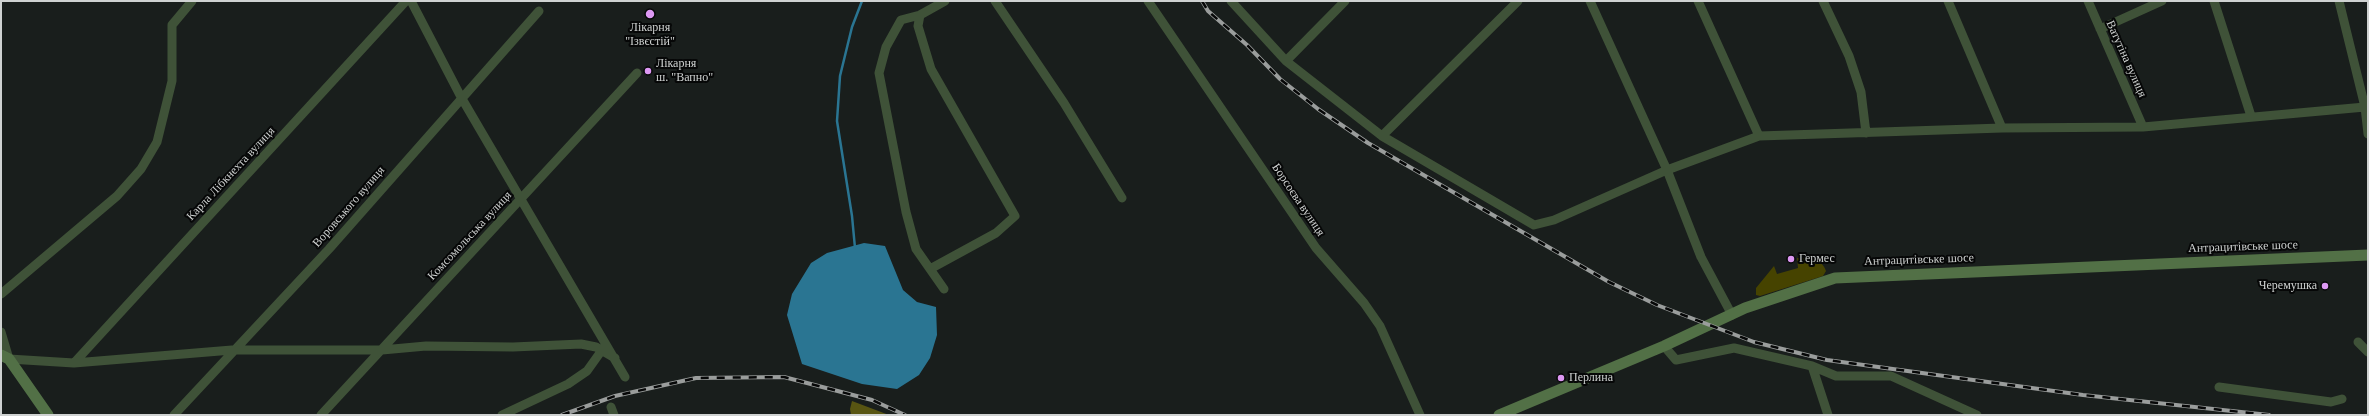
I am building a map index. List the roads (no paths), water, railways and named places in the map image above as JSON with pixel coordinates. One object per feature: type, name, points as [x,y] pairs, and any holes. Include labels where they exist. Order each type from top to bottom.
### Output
[{"type":"main road","name":"Антрацитівське шосе","points":[[1499,415],[1664,346],[1709,323],[1732,315],[1745,308],[1827,280],[1855,276],[2368,255]]},
{"type":"main road","points":[[5,357],[48,415]]},
{"type":"street","points":[[1,294],[117,196],[141,169],[157,142],[172,81],[172,25],[192,1]]},
{"type":"street","name":"Карла Лібкнехта вулиця","points":[[74,363],[406,1]]},
{"type":"street","points":[[411,1],[461,97],[625,377]]},
{"type":"street","points":[[944,289],[916,249],[879,73],[886,47],[901,20],[920,14],[945,1]]},
{"type":"street","points":[[995,1],[1064,103],[1122,198]]},
{"type":"street","name":"Борсоєва вулиця","points":[[1148,1],[1316,248],[1364,303],[1380,326],[1420,415]]},
{"type":"street","points":[[1231,1],[1286,61],[1382,136],[1534,225],[1554,220],[1667,170],[1759,136],[2002,128],[2143,127],[2251,116],[2365,107]]},
{"type":"street","points":[[1286,61],[1344,1]]},
{"type":"street","points":[[1382,136],[1518,1]]},
{"type":"street","points":[[1590,1],[1667,170],[1701,257],[1732,315]]},
{"type":"street","points":[[1698,1],[1759,136]]},
{"type":"street","points":[[1823,1],[1851,63],[1861,92],[1866,133]]},
{"type":"street","points":[[1948,1],[2002,128]]},
{"type":"street","name":"Ватутіна вулиця","points":[[2088,1],[2143,127]]},
{"type":"street","points":[[2100,29],[2162,1]]},
{"type":"street","points":[[2339,1],[2365,107],[2368,134]]},
{"type":"street","points":[[2215,2],[2251,116]]},
{"type":"street","name":"Воровського вулиця","points":[[174,415],[232,350],[329,249],[461,97],[539,11]]},
{"type":"street","points":[[920,14],[918,26],[931,69],[1015,216],[996,233],[930,269]]},
{"type":"street","name":"Комсомольська вулиця","points":[[321,415],[637,73]]},
{"type":"street","points":[[1,332],[5,357],[74,363],[232,350],[382,350],[426,346],[513,347],[581,344],[602,350],[615,358]]},
{"type":"street","points":[[2358,342],[2368,352]]},
{"type":"street","points":[[1664,346],[1676,360],[1734,348],[1812,366],[1836,376],[1891,376],[1977,415]]},
{"type":"street","points":[[502,415],[568,384],[587,371],[602,350]]},
{"type":"street","points":[[1812,366],[1828,415]]},
{"type":"street","points":[[2220,388],[2331,402],[2342,399]]},
{"type":"water","points":[[864,243],[885,246],[903,290],[917,302],[936,307],[937,335],[930,358],[919,375],[897,389],[862,384],[802,364],[787,315],[792,294],[811,263],[827,253]]},
{"type":"waterway","points":[[855,248],[852,216],[837,121],[840,76],[852,27],[862,1]]},
{"type":"railway","points":[[1202,1],[1208,11],[1247,45],[1280,79],[1318,109],[1368,143],[1609,282],[1657,305],[1754,342],[1827,360],[2083,395],[2269,415]]},
{"type":"railway","points":[[562,415],[615,396],[696,378],[784,377],[872,400],[905,415]]},
{"type":"place","name":"Лікарня \"Ізвєстій\"","points":[[650,14]]},
{"type":"place","name":"Лікарня ш. \"Вапно\"","points":[[648,71]]},
{"type":"place","name":"Гермес","points":[[1791,259]]},
{"type":"place","name":"Черемушка","points":[[2325,286]]},
{"type":"place","name":"Перлина","points":[[1561,378]]}]
